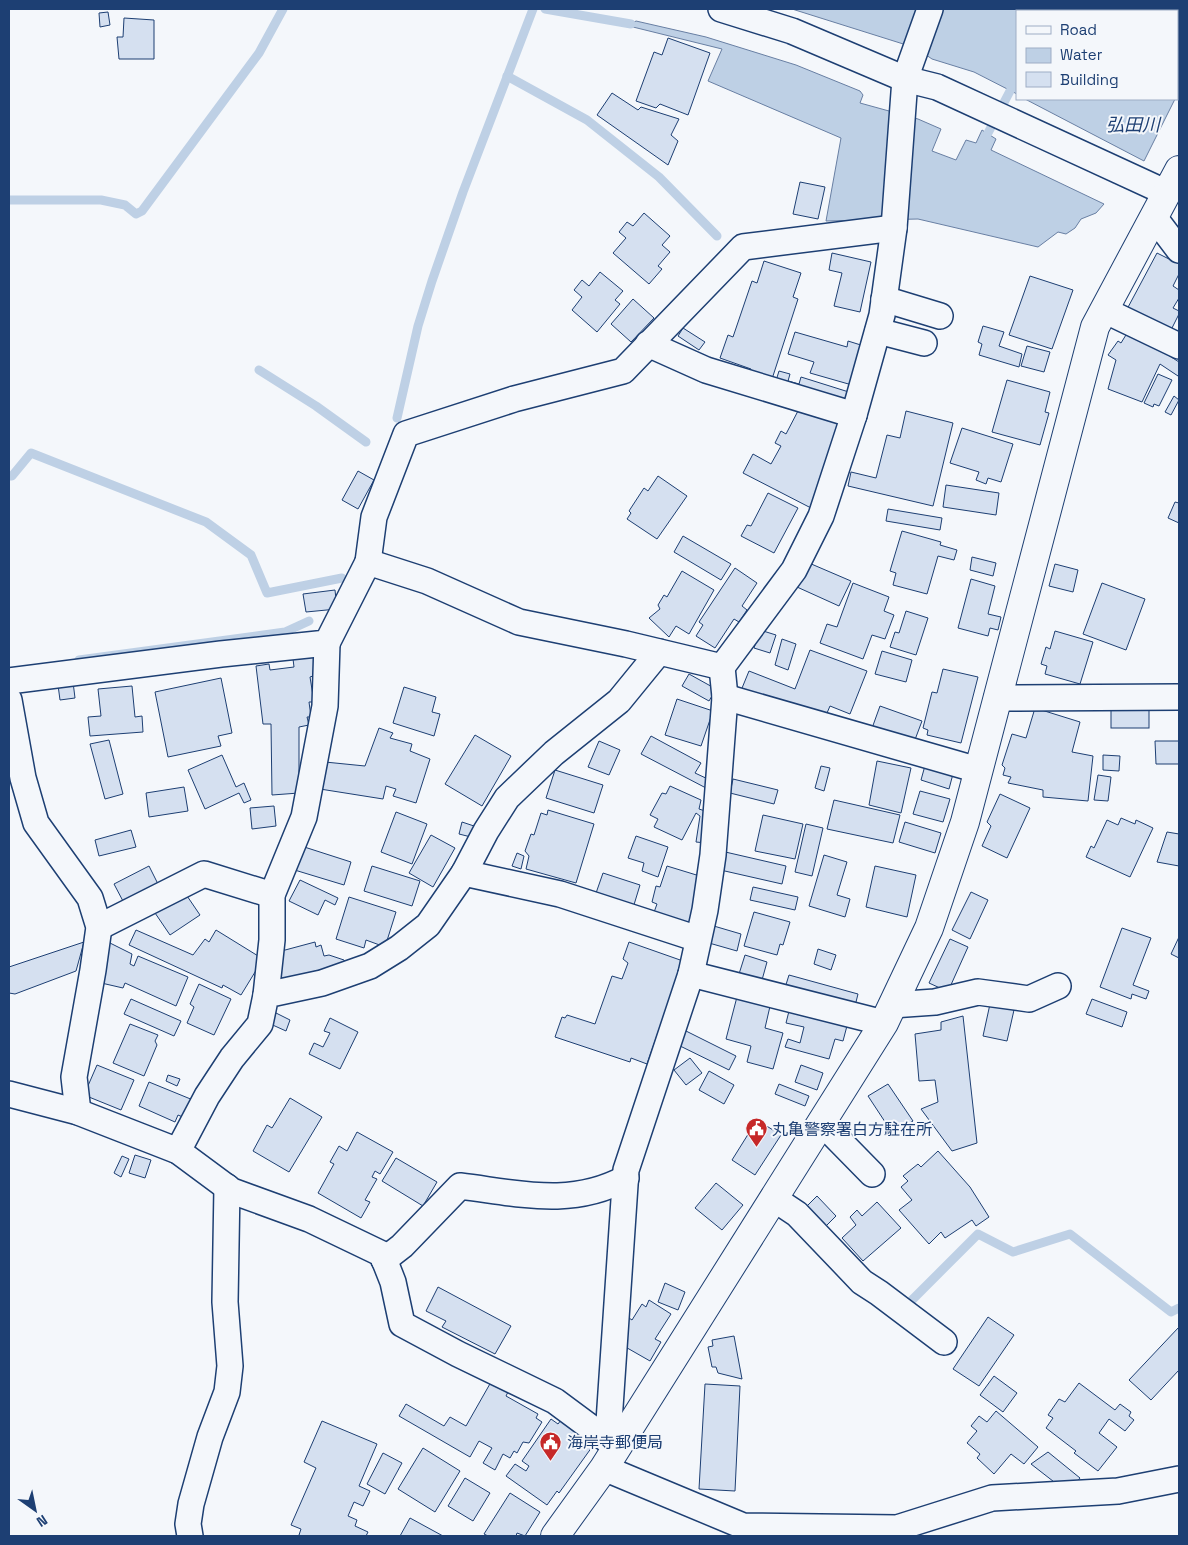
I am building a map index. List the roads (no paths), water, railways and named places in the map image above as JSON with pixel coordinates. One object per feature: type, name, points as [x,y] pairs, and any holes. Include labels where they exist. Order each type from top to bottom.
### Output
[{"type":"street","points":[[555,1536],[611,1458],[888,1014],[929,928],[965,822],[1095,326],[1173,182],[998,115],[937,87],[906,79],[792,31],[720,9]]},
{"type":"street","points":[[611,1458],[609,1422],[626,1170],[691,974],[705,910],[713,855],[725,696],[722,668],[794,570],[821,516],[854,415],[878,331],[884,299],[894,228],[906,79],[915,48],[930,9]]},
{"type":"street","points":[[1154,217],[1179,250]]},
{"type":"street","points":[[178,1151],[207,1096],[232,1058],[260,1024],[266,995],[272,940],[272,894],[304,816],[325,706],[327,643],[368,562],[374,517],[406,434],[514,399],[623,371],[743,248],[894,228]]},
{"type":"street","points":[[884,299],[940,316]]},
{"type":"street","points":[[1104,310],[1179,346]]},
{"type":"street","points":[[878,331],[924,343]]},
{"type":"street","points":[[648,344],[706,370],[854,415]]},
{"type":"street","points":[[368,562],[427,581],[519,622],[659,652],[722,668]]},
{"type":"street","points":[[9,681],[221,654],[327,643]]},
{"type":"street","points":[[266,995],[322,983],[370,966],[399,948],[428,926],[464,873],[486,831],[507,798],[554,753],[619,701],[659,652]]},
{"type":"street","points":[[725,696],[978,770]]},
{"type":"street","points":[[997,698],[1179,696]]},
{"type":"street","points":[[9,700],[23,778],[36,824],[90,898],[99,928],[74,1077],[78,1112]]},
{"type":"street","points":[[464,873],[560,894],[698,939]]},
{"type":"street","points":[[99,928],[204,874],[272,894]]},
{"type":"street","points":[[691,974],[888,1014],[978,992],[1028,999],[1058,986]]},
{"type":"street","points":[[9,1094],[78,1112],[178,1151],[232,1191],[317,1223],[382,1254],[393,1282],[402,1324],[555,1401],[611,1458],[743,1531],[897,1528],[992,1498],[1118,1491],[1179,1479]]},
{"type":"street","points":[[821,1122],[872,1174]]},
{"type":"street","points":[[384,1260],[402,1246],[460,1186],[560,1197],[596,1191],[626,1178]]},
{"type":"street","points":[[190,1536],[188,1524],[191,1504],[210,1438],[227,1392],[230,1366],[225,1302],[227,1187]]},
{"type":"street","points":[[773,1198],[797,1214],[862,1282],[944,1342]]},
{"type":"water","name":"弘田川","points":[[792,9],[1179,9],[1179,90],[1178,92],[1178,10],[1016,10],[1016,93],[974,72],[932,59],[916,48]]},
{"type":"water","points":[[636,21],[706,37],[796,65],[860,91],[863,95],[860,103],[918,119],[941,129],[932,151],[956,160],[966,140],[976,143],[982,130],[996,139],[991,150],[1104,204],[1096,213],[1081,219],[1075,228],[1066,234],[1058,232],[1038,247],[918,219],[826,221],[841,138],[708,81],[722,49],[633,27],[631,24]]},
{"type":"water","name":"弘田川","points":[[1027,100],[1174,100],[1144,161]]},
{"type":"waterway","points":[[9,200],[101,200],[125,205],[136,214],[142,211],[259,53],[283,9]]},
{"type":"waterway","points":[[397,418],[418,326],[432,281],[463,192],[533,9]]},
{"type":"waterway","points":[[545,9],[631,24]]},
{"type":"waterway","points":[[507,76],[587,120],[659,177],[717,236]]},
{"type":"waterway","points":[[988,133],[1010,91]]},
{"type":"waterway","points":[[259,370],[316,406],[366,442]]},
{"type":"waterway","points":[[9,476],[12,476],[31,453],[206,522],[251,555],[267,593],[342,578]]},
{"type":"waterway","points":[[79,660],[285,632],[309,621]]},
{"type":"waterway","points":[[912,1300],[978,1234],[1013,1252],[1070,1234],[1171,1312],[1179,1308]]},
{"type":"place","name":"丸亀警察署白方駐在所","points":[[756,1148]]},
{"type":"place","name":"海岸寺郵便局","points":[[551,1461]]}]
